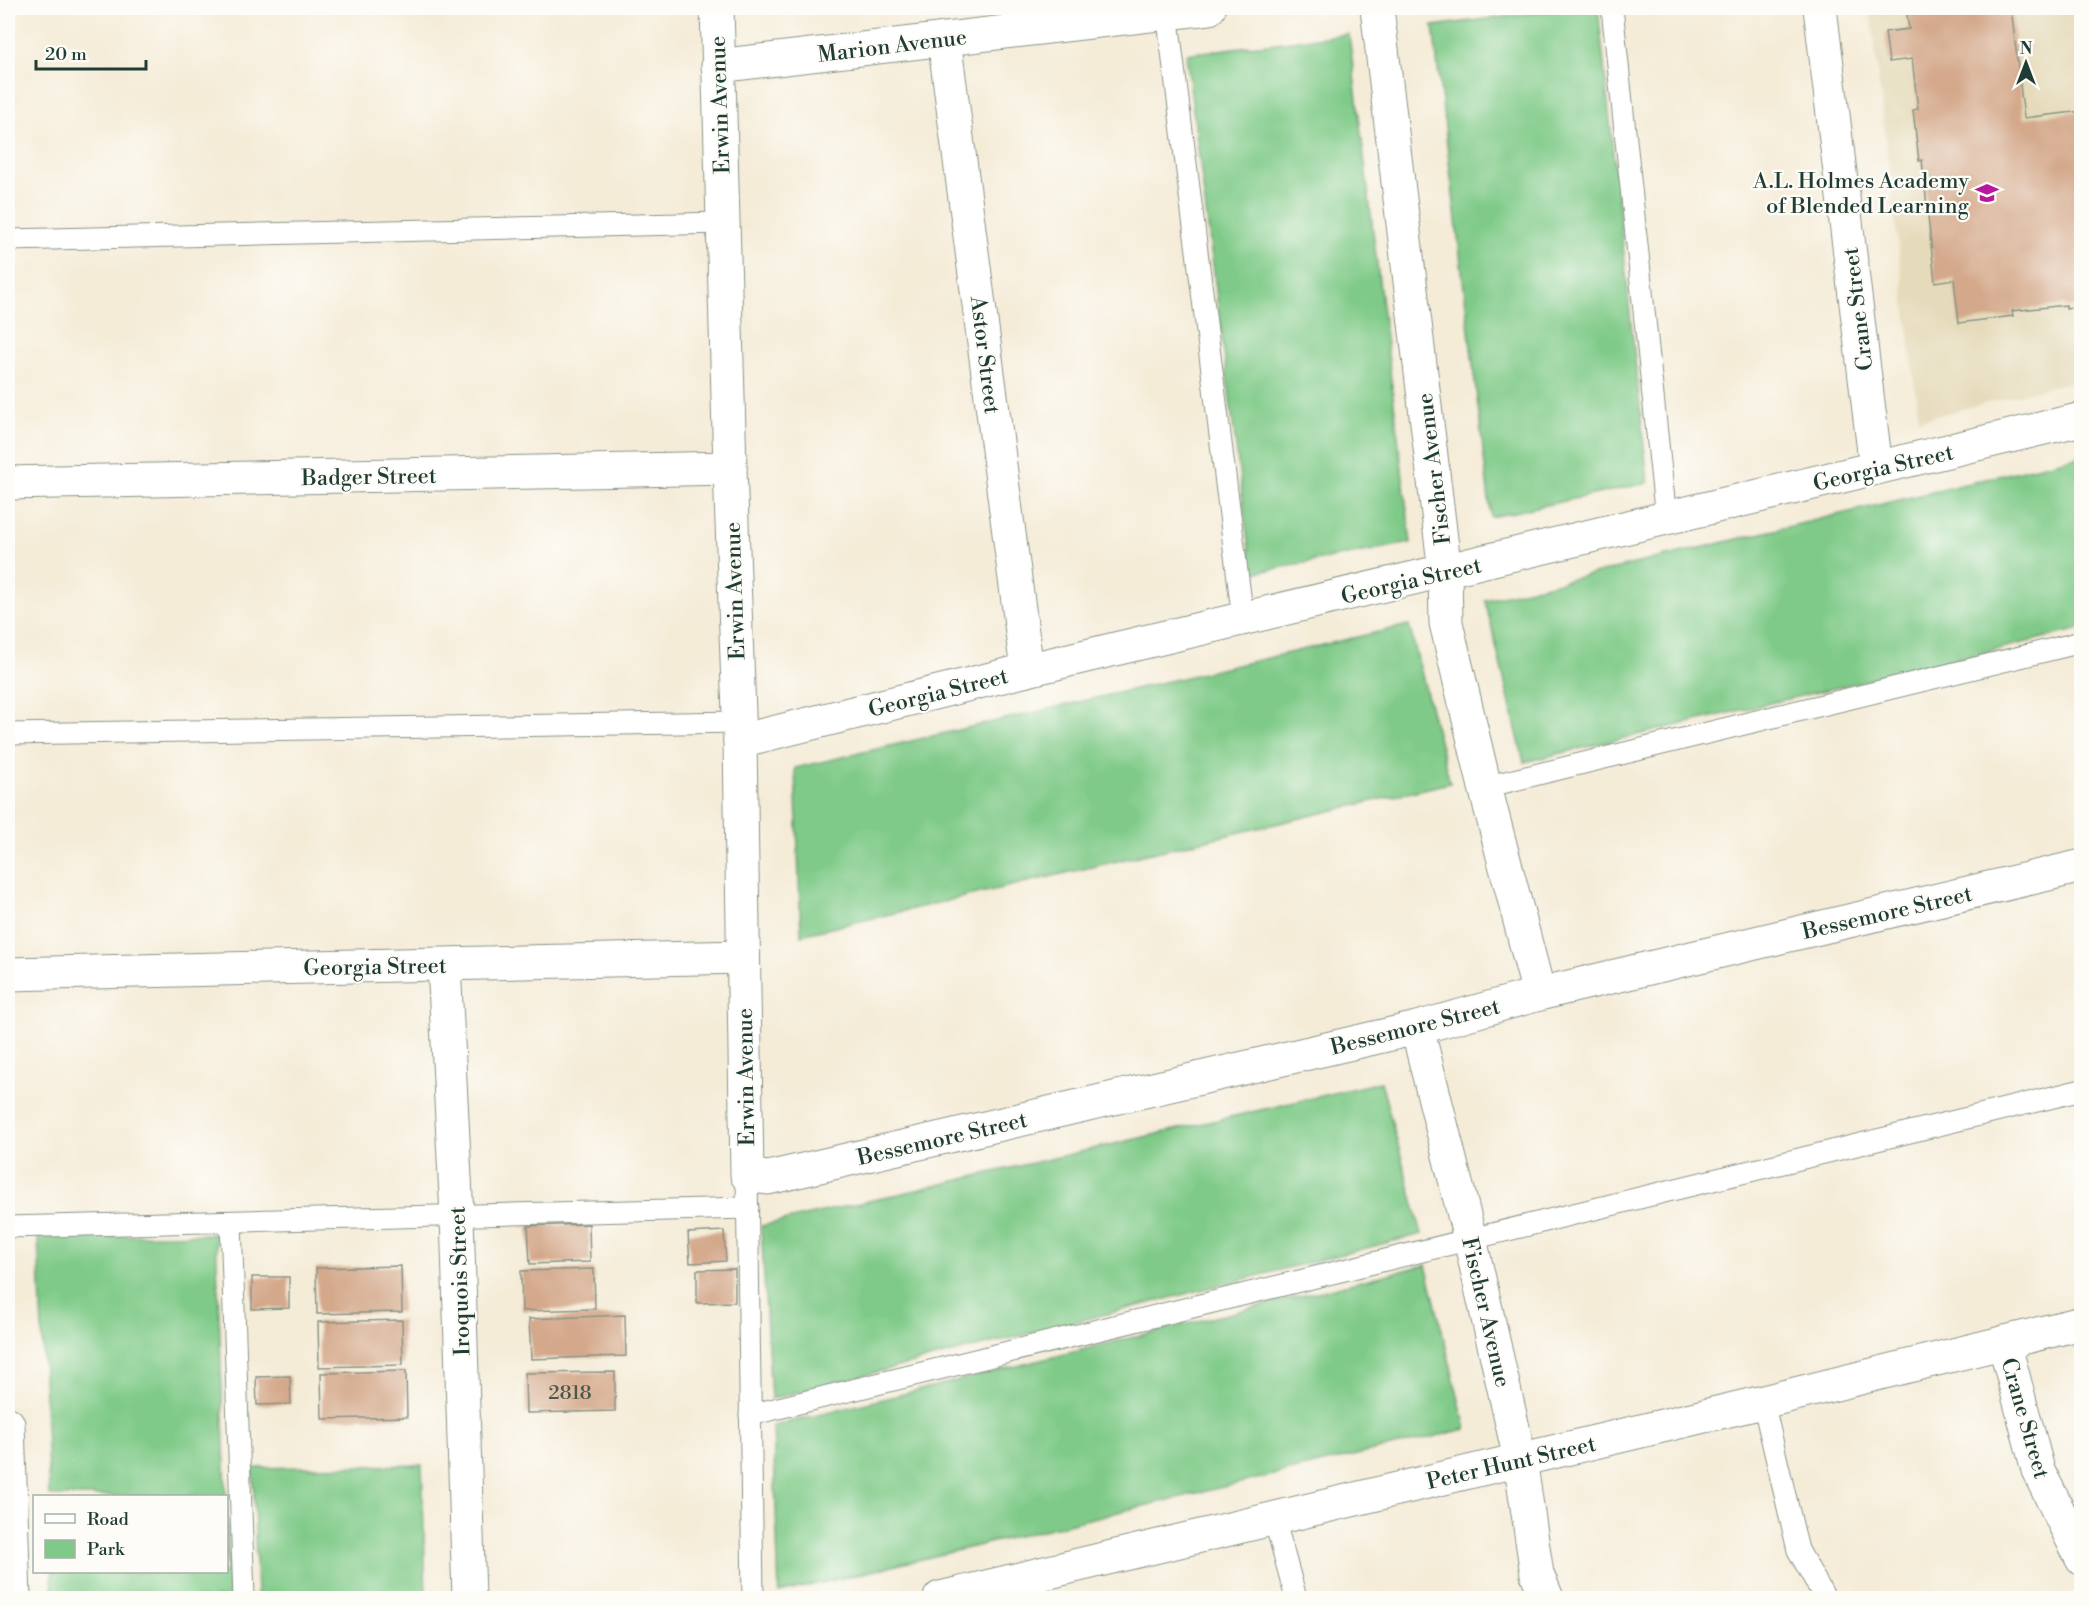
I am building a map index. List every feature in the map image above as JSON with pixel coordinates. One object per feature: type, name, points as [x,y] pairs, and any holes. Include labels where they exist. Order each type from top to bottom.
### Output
[{"type":"street","name":"Erwin Avenue","points":[[717,8],[740,731],[747,1175]]},
{"type":"street","name":"Marion Avenue","points":[[718,66],[1209,8]]},
{"type":"street","name":"Fischer Avenue","points":[[1377,8],[1445,572],[1446,623],[1485,787],[1539,994]]},
{"type":"street","name":"Crane Street","points":[[1820,8],[1876,468]]},
{"type":"street","name":"Astor Street","points":[[944,39],[1027,670]]},
{"type":"street","name":"Georgia Street","points":[[740,731],[1027,670],[2082,419]]},
{"type":"street","name":"Badger Street","points":[[8,483],[730,468]]},
{"type":"street","name":"Bessemore Street","points":[[747,1175],[768,1178],[1418,1028],[1539,994],[2082,866]]},
{"type":"street","name":"Georgia Street","points":[[8,974],[743,957]]},
{"type":"street","name":"Iroquois Street","points":[[444,965],[457,1216],[469,1599]]},
{"type":"street","name":"Fischer Avenue","points":[[1418,1028],[1470,1239],[1520,1459],[1538,1574],[1547,1599]]},
{"type":"street","name":"Peter Hunt Street","points":[[940,1599],[1033,1587],[1274,1518],[1763,1402],[2082,1323]]},
{"type":"street","name":"Crane Street","points":[[2004,1342],[2038,1470],[2082,1559]]},
{"type":"street","points":[[8,1424],[14,1599]]},
{"type":"lane","points":[[1612,8],[1666,519]]},
{"type":"lane","points":[[1167,12],[1243,619]]},
{"type":"lane","points":[[8,240],[723,223]]},
{"type":"lane","points":[[1485,787],[2082,642]]},
{"type":"lane","points":[[8,734],[740,731]]},
{"type":"lane","points":[[750,1415],[2082,1090]]},
{"type":"lane","points":[[747,1175],[753,1599]]},
{"type":"lane","points":[[8,1227],[748,1208]]},
{"type":"lane","points":[[231,1222],[244,1599]]},
{"type":"lane","points":[[1763,1402],[1798,1550],[1825,1599]]},
{"type":"lane","points":[[1274,1518],[1296,1599]]},
{"type":"shaded area","name":"A.L. Holmes Academy of Blended Learning","points":[[1870,8],[2081,8],[2081,379],[1919,420]]},
{"type":"green space","points":[[1572,8],[1598,8],[1648,483],[1491,517],[1433,26]]},
{"type":"green space","points":[[1349,34],[1411,543],[1252,573],[1186,54]]},
{"type":"green space","points":[[2081,456],[2081,629],[1524,762],[1485,600]]},
{"type":"green space","points":[[1409,625],[1450,783],[801,935],[795,768]]},
{"type":"green space","points":[[1381,1082],[1422,1234],[771,1399],[761,1226]]},
{"type":"green space","points":[[216,1234],[226,1495],[49,1495],[38,1237]]},
{"type":"green space","points":[[1426,1265],[1466,1429],[779,1593],[773,1426]]},
{"type":"green space","points":[[422,1465],[426,1598],[257,1598],[253,1468]]},
{"type":"green space","points":[[228,1537],[230,1598],[53,1598],[52,1573],[228,1573]]},
{"type":"building","points":[[1906,8],[2011,8],[2024,118],[2082,111],[2082,306],[2066,308],[2066,305],[2012,311],[2013,316],[1959,323],[1954,279],[1935,282],[1922,160],[1919,161],[1913,110],[1918,109],[1912,59],[1889,62],[1885,32],[1909,29]]},
{"type":"building","points":[[589,1224],[590,1262],[530,1264],[528,1226]]},
{"type":"building","points":[[724,1231],[726,1261],[690,1263],[688,1233]]},
{"type":"building","points":[[401,1266],[402,1312],[317,1314],[316,1268]]},
{"type":"building","points":[[594,1269],[595,1309],[522,1311],[521,1271]]},
{"type":"building","points":[[735,1269],[735,1302],[697,1303],[697,1270]]},
{"type":"building","points":[[252,1277],[289,1277],[289,1308],[252,1309]]},
{"type":"building","points":[[625,1315],[626,1356],[531,1359],[529,1319]]},
{"type":"building","points":[[402,1320],[403,1365],[319,1367],[318,1322]]},
{"type":"building","points":[[406,1371],[407,1417],[322,1419],[321,1373]]},
{"type":"building","points":[[615,1372],[615,1411],[526,1413],[525,1373]]},
{"type":"building","points":[[290,1376],[291,1404],[257,1405],[256,1377]]},
{"type":"place","name":"A.L. Holmes Academy of Blended Learning","points":[[1987,193]]}]
